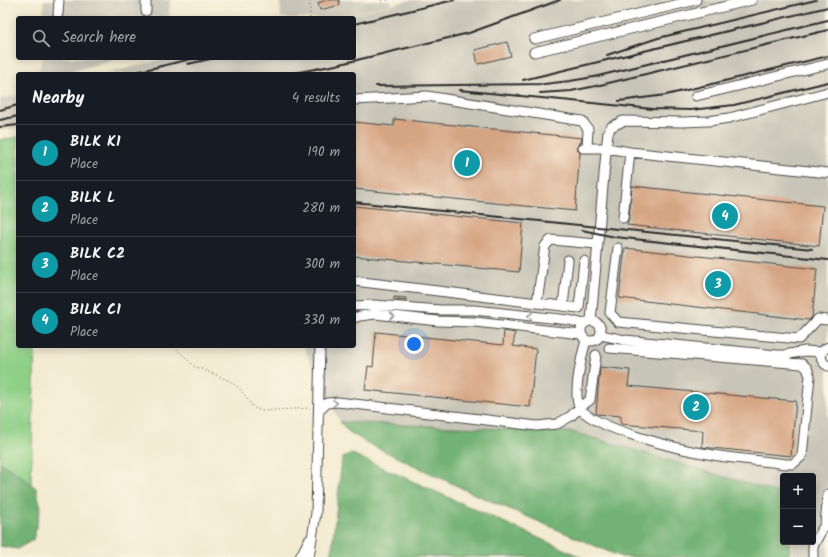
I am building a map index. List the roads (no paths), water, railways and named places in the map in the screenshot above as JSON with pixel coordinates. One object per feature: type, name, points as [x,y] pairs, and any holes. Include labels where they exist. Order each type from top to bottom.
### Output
[{"type":"street","points":[[58,14],[60,0]]},
{"type":"street","points":[[146,0],[146,11]]},
{"type":"street","points":[[534,39],[696,0]]},
{"type":"street","points":[[534,52],[752,0]]},
{"type":"street","points":[[696,96],[828,64]]},
{"type":"street","points":[[609,348],[802,364],[807,368],[810,376],[802,456],[793,464],[786,464],[708,454],[645,439],[603,424],[586,413],[580,407],[577,389],[584,337],[581,330],[587,322],[598,244],[608,133],[611,127],[623,121],[682,122],[708,121],[729,118],[828,92]]},
{"type":"street","points":[[356,100],[427,96],[582,120],[588,129],[585,148],[607,148],[630,152],[828,172]]},
{"type":"street","points":[[623,218],[630,152]]},
{"type":"street","points":[[537,303],[544,246],[551,240],[598,244]]},
{"type":"street","points":[[618,248],[610,313],[618,322],[800,339],[818,319],[828,320]]},
{"type":"street","points":[[563,306],[568,260]]},
{"type":"street","points":[[356,280],[579,308],[584,261]]},
{"type":"street","points":[[356,306],[375,305],[440,310],[474,310],[597,323],[601,328],[599,337],[584,361],[579,376]]},
{"type":"street","points":[[356,317],[375,314],[438,321],[475,322],[584,337],[591,341],[599,337],[777,355],[825,349],[822,360],[828,366]]},
{"type":"street","points":[[308,557],[316,513],[320,348]]},
{"type":"street","points":[[319,377],[325,348]]},
{"type":"street","points":[[319,409],[327,403],[338,402],[537,426],[557,424],[571,416],[590,400],[596,355]]},
{"type":"street","points":[[812,557],[813,546],[825,524],[828,494]]},
{"type":"street","points":[[300,557],[313,532]]},
{"type":"railway","points":[[356,24],[454,0]]},
{"type":"railway","points":[[299,72],[336,65],[469,33],[560,0]]},
{"type":"railway","points":[[607,55],[658,38],[816,0]]},
{"type":"railway","points":[[523,80],[828,7]]},
{"type":"railway","points":[[376,86],[544,84],[570,81],[594,77],[828,20]]},
{"type":"railway","points":[[540,93],[571,91],[596,86],[828,30]]},
{"type":"railway","points":[[619,101],[666,95],[828,56]]},
{"type":"railway","points":[[136,72],[187,60]]},
{"type":"railway","points":[[188,64],[205,60]]},
{"type":"railway","points":[[459,90],[653,109],[691,110],[734,105],[828,82]]},
{"type":"railway","points":[[0,110],[16,106]]},
{"type":"railway","points":[[0,120],[16,116]]},
{"type":"railway","points":[[0,127],[16,125]]},
{"type":"railway","points":[[356,202],[812,249]]},
{"type":"railway","points":[[582,230],[615,237],[828,260]]},
{"type":"place","name":"BILK K1","points":[[467,163]]},
{"type":"place","name":"BILK C1","points":[[725,216]]},
{"type":"place","name":"BILK C2","points":[[718,284]]},
{"type":"place","name":"BILK L","points":[[696,407]]}]
